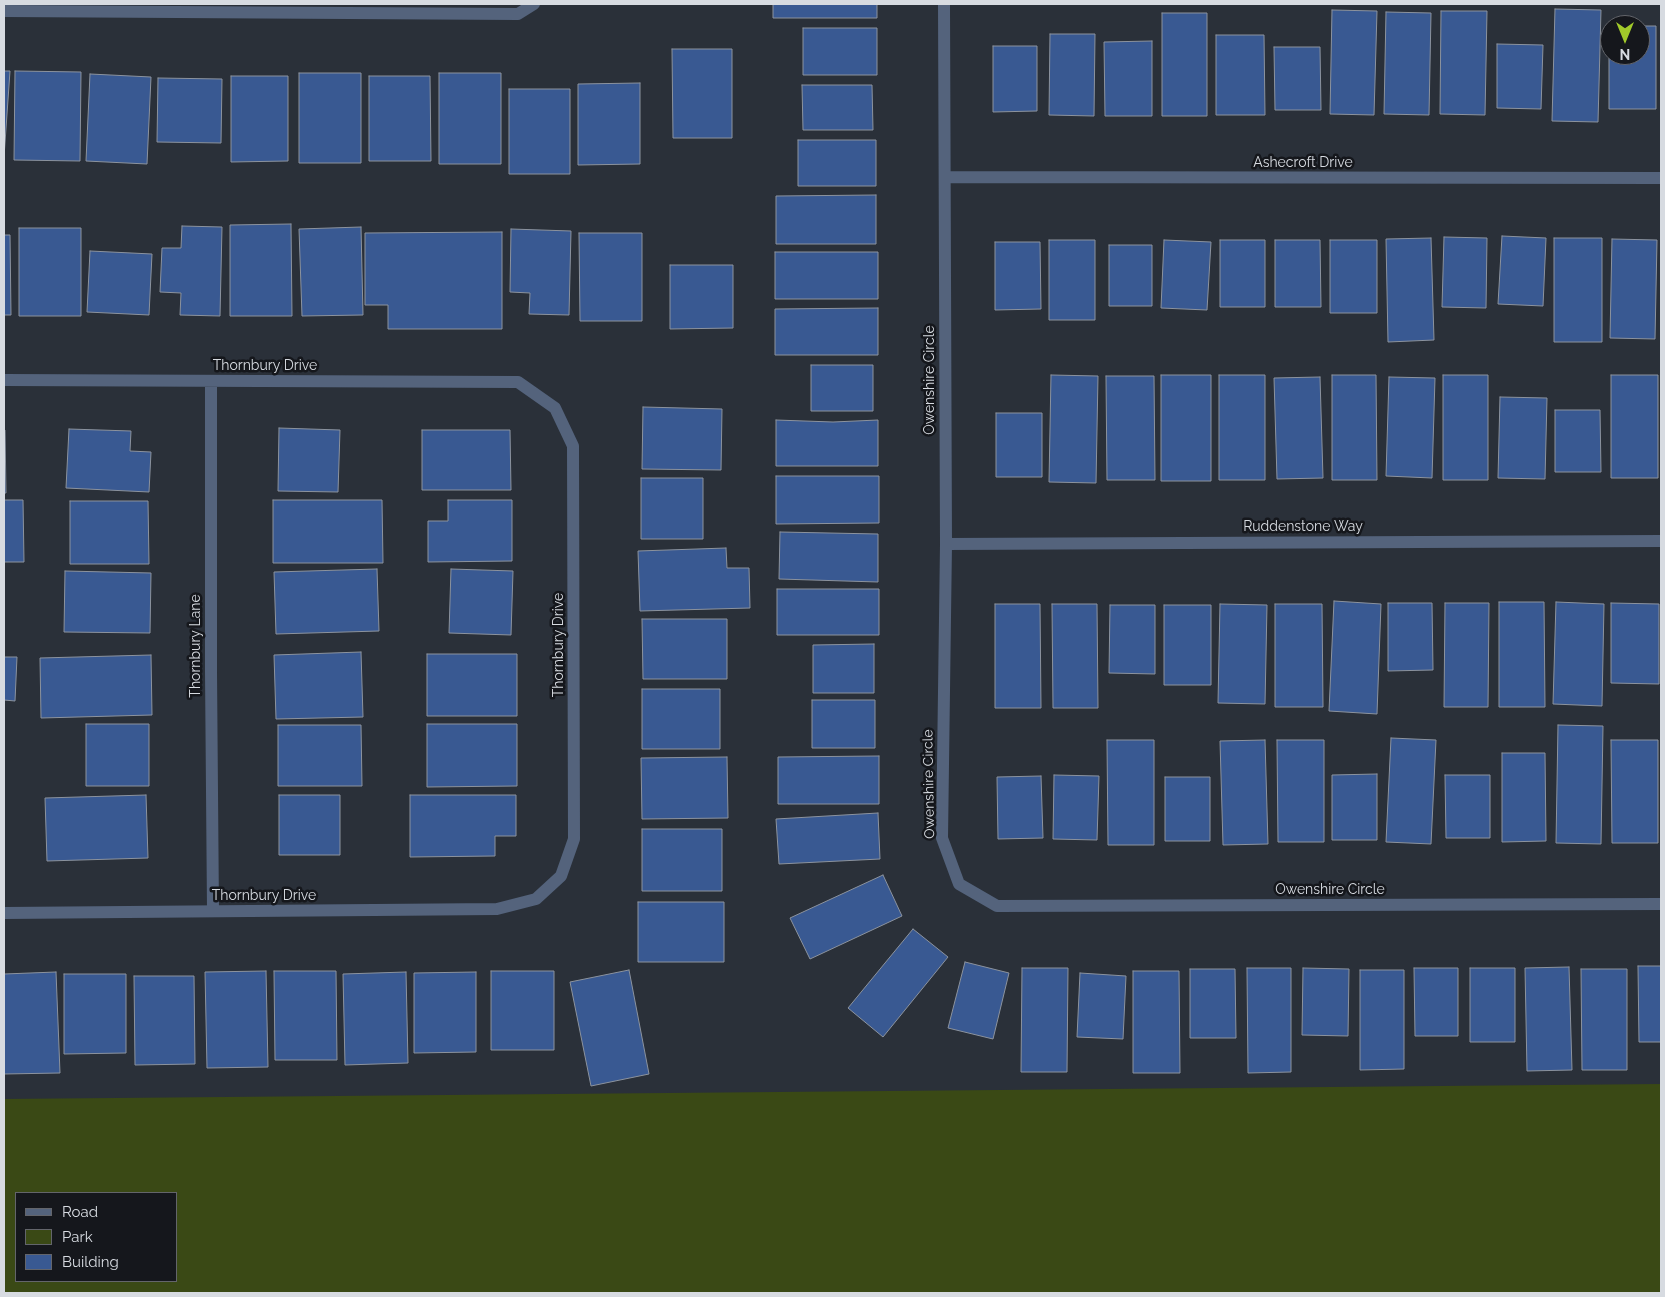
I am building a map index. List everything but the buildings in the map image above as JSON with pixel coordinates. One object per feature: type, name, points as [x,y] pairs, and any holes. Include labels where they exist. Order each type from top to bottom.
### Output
[{"type":"street","points":[[4,11],[518,14],[534,4]]},
{"type":"street","name":"Owenshire Circle","points":[[944,4],[946,544],[942,838],[959,884],[997,906],[1661,904]]},
{"type":"street","name":"Ashecroft Drive","points":[[945,177],[1661,178]]},
{"type":"street","name":"Thornbury Drive","points":[[4,380],[518,382],[555,408],[574,446],[574,839],[561,876],[536,898],[497,909],[4,913]]},
{"type":"street","name":"Thornbury Lane","points":[[211,381],[211,672],[214,911]]},
{"type":"street","name":"Ruddenstone Way","points":[[946,544],[1661,541]]},
{"type":"green space","points":[[1661,1084],[1661,1293],[4,1293],[4,1099]]}]
